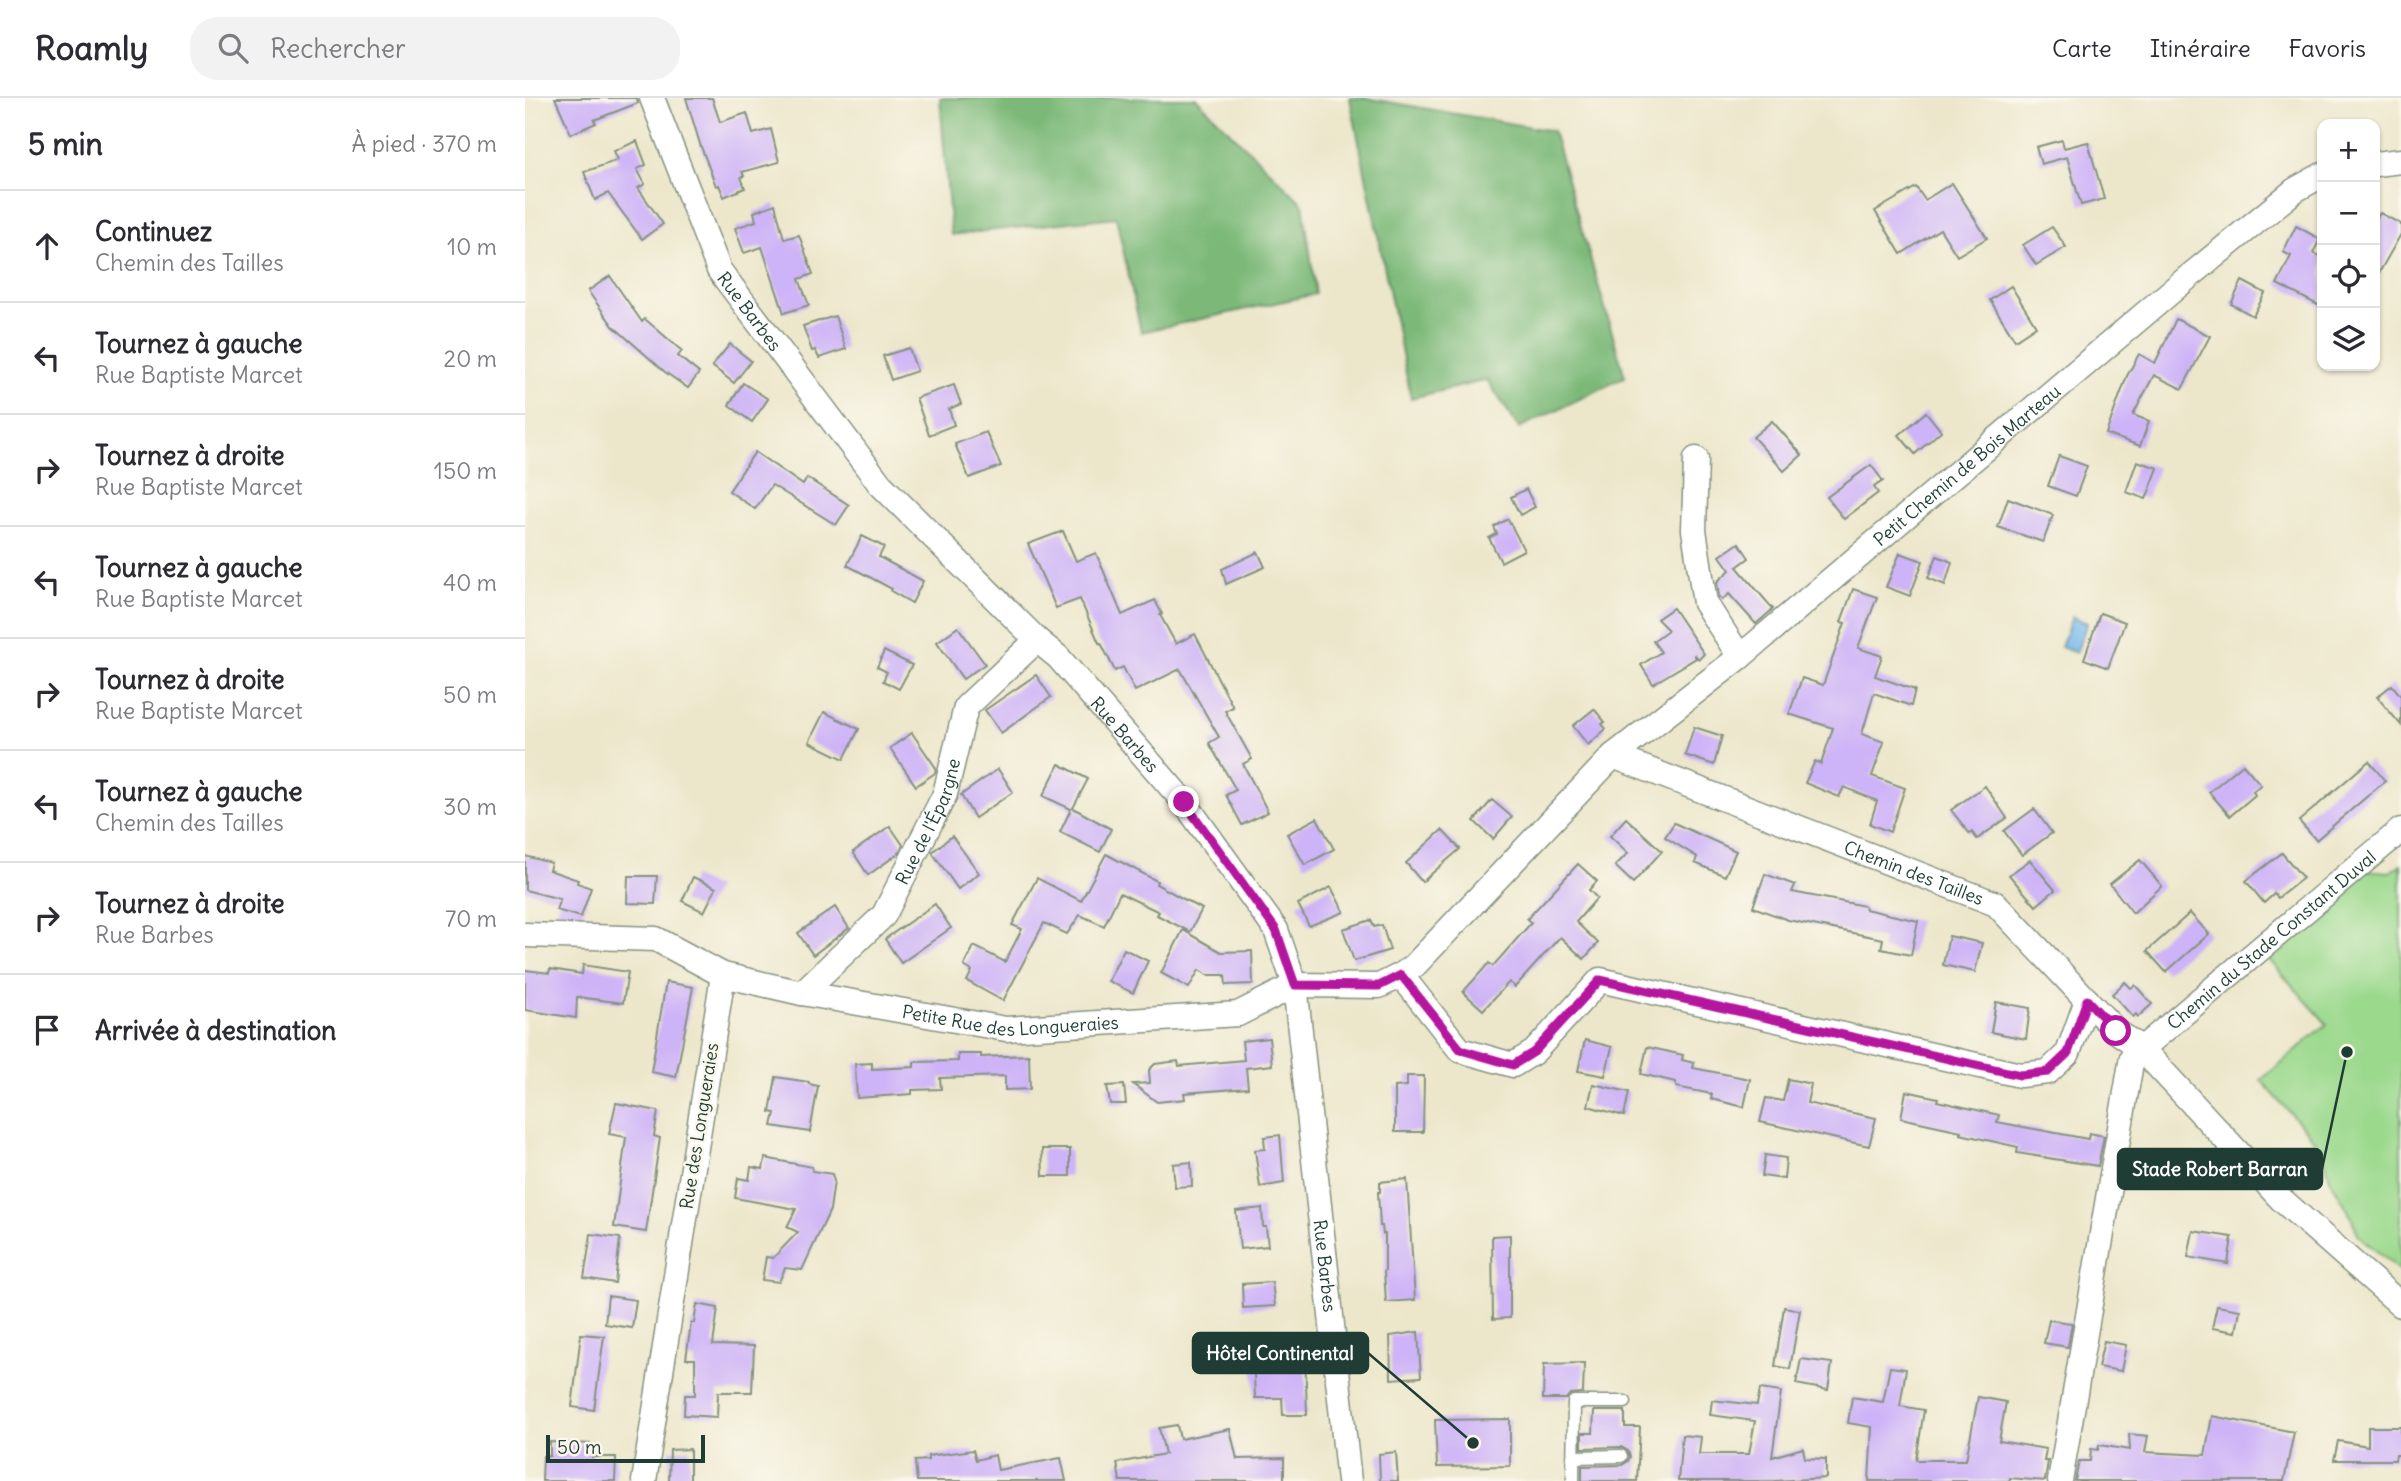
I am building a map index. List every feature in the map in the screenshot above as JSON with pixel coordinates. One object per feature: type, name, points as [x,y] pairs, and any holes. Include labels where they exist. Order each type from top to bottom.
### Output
[{"type":"street","name":"Rue Barbes","points":[[652,98],[719,270],[880,484],[1037,640],[1058,657],[1184,802],[1276,930],[1295,985],[1349,1481]]},
{"type":"street","points":[[2380,163],[2401,161]]},
{"type":"street","name":"Petit Chemin de Bois Marteau","points":[[1613,756],[1740,657],[2180,284],[2295,190],[2317,178]]},
{"type":"street","points":[[1696,459],[1694,530],[1705,603],[1740,657]]},
{"type":"street","name":"Rue de l'Épargne","points":[[802,993],[884,915],[945,794],[966,707],[1037,640]]},
{"type":"street","points":[[1295,985],[1379,986],[1414,966],[1613,756]]},
{"type":"street","name":"Chemin des Tailles","points":[[1613,756],[1996,904],[2116,1031],[2142,1049],[2282,1200],[2401,1305]]},
{"type":"street","name":"Chemin du Stade Constant Duval","points":[[2142,1049],[2401,830]]},
{"type":"street","points":[[525,935],[656,939],[723,975]]},
{"type":"street","name":"Petite Rue des Longueraies","points":[[723,975],[802,993],[1006,1030],[1238,1014],[1295,985]]},
{"type":"street","name":"Rue des Longueraies","points":[[644,1481],[723,975]]},
{"type":"street","points":[[1401,975],[1461,1050],[1513,1065],[1534,1052],[1600,980],[2020,1075],[2048,1072],[2068,1053],[2087,1000]]},
{"type":"street","points":[[2060,1481],[2132,1057],[2142,1049]]},
{"type":"lane","points":[[1573,1481],[1574,1402],[1625,1402]]},
{"type":"lane","points":[[1573,1457],[1621,1456]]},
{"type":"green space","points":[[940,98],[1196,98],[1303,204],[1316,294],[1141,332],[1116,217],[951,235]]},
{"type":"green space","points":[[1350,98],[1366,98],[1553,131],[1625,377],[1519,428],[1487,380],[1411,398]]},
{"type":"green space","points":[[2401,864],[2401,1272],[2359,1236],[2330,1179],[2323,1150],[2261,1080],[2327,1024],[2263,953],[2363,870],[2390,872]]},
{"type":"water","points":[[2072,617],[2087,623],[2076,653],[2061,647]]},
{"type":"building","points":[[555,98],[637,98],[638,103],[594,120],[596,123],[571,134]]},
{"type":"building","points":[[686,98],[712,98],[720,122],[747,113],[753,134],[771,129],[779,162],[742,172],[745,188],[724,197],[719,185],[716,186]]},
{"type":"building","points":[[2062,140],[2064,148],[2088,142],[2104,199],[2081,205],[2067,157],[2041,164],[2036,147]]},
{"type":"building","points":[[637,141],[646,165],[637,169],[645,184],[638,188],[663,224],[642,239],[608,193],[595,200],[584,172],[618,160],[614,151]]},
{"type":"building","points":[[1952,183],[1987,238],[1957,256],[1940,229],[1901,254],[1875,211],[1916,187],[1925,200]]},
{"type":"building","points":[[775,204],[784,239],[799,235],[813,274],[799,279],[809,305],[784,313],[762,247],[744,253],[735,228],[756,221],[754,212]]},
{"type":"building","points":[[2380,213],[2401,224],[2401,234],[2380,271]]},
{"type":"building","points":[[2296,226],[2317,237],[2313,253],[2317,255],[2317,304],[2277,284],[2291,256],[2283,252]]},
{"type":"building","points":[[2052,227],[2066,247],[2036,265],[2023,245]]},
{"type":"building","points":[[610,276],[642,322],[645,319],[682,351],[678,356],[699,373],[688,388],[665,372],[613,326],[588,291]]},
{"type":"building","points":[[2242,281],[2265,293],[2253,316],[2231,304]]},
{"type":"building","points":[[2011,286],[2036,326],[2015,340],[1990,300]]},
{"type":"building","points":[[835,316],[846,349],[819,358],[815,350],[812,351],[803,326]]},
{"type":"building","points":[[2176,319],[2210,336],[2182,389],[2154,375],[2133,415],[2149,421],[2140,446],[2106,434],[2127,376],[2139,354],[2155,363]]},
{"type":"building","points":[[730,344],[751,361],[734,383],[712,366]]},
{"type":"building","points":[[909,348],[917,371],[891,380],[883,356]]},
{"type":"building","points":[[743,383],[768,399],[752,422],[729,405]]},
{"type":"building","points":[[954,385],[961,404],[949,409],[954,425],[929,435],[916,398]]},
{"type":"building","points":[[1926,412],[1941,431],[1915,454],[1899,435]]},
{"type":"building","points":[[1772,421],[1802,455],[1784,471],[1753,437]]},
{"type":"building","points":[[986,432],[1001,466],[969,478],[955,444]]},
{"type":"building","points":[[755,452],[803,485],[807,478],[849,505],[836,525],[772,485],[755,509],[729,491]]},
{"type":"building","points":[[2059,456],[2087,466],[2076,496],[2048,486]]},
{"type":"building","points":[[2137,461],[2158,468],[2146,499],[2126,492]]},
{"type":"building","points":[[1871,465],[1883,481],[1874,487],[1878,493],[1844,519],[1827,497]]},
{"type":"building","points":[[1526,489],[1535,507],[1520,515],[1511,497]]},
{"type":"building","points":[[2008,498],[2053,515],[2043,542],[1998,527]]},
{"type":"building","points":[[1508,519],[1524,550],[1501,562],[1489,538],[1497,534],[1494,527]]},
{"type":"building","points":[[1063,531],[1076,561],[1096,553],[1122,615],[1155,600],[1176,644],[1195,634],[1233,707],[1225,711],[1252,759],[1243,764],[1268,812],[1242,825],[1226,795],[1236,790],[1209,743],[1219,737],[1180,669],[1135,691],[1123,667],[1115,671],[1099,643],[1080,599],[1056,608],[1028,544]]},
{"type":"building","points":[[862,536],[884,547],[879,557],[923,581],[912,603],[847,565]]},
{"type":"building","points":[[1739,543],[1749,558],[1737,567],[1773,609],[1756,624],[1729,594],[1722,600],[1719,597],[1717,582],[1730,570],[1720,556]]},
{"type":"building","points":[[1258,552],[1265,567],[1226,584],[1222,569]]},
{"type":"building","points":[[1900,553],[1923,561],[1910,596],[1886,587]]},
{"type":"building","points":[[1937,556],[1952,562],[1945,585],[1928,578]]},
{"type":"building","points":[[1853,589],[1877,597],[1858,648],[1882,656],[1875,676],[1915,690],[1911,706],[1874,693],[1862,734],[1884,742],[1872,776],[1905,788],[1890,832],[1870,824],[1877,801],[1844,787],[1839,797],[1805,783],[1815,761],[1821,764],[1833,728],[1789,714],[1802,678],[1823,685],[1845,623],[1841,622]]},
{"type":"building","points":[[1673,608],[1704,654],[1699,659],[1694,654],[1696,658],[1653,684],[1641,665],[1661,652],[1653,641],[1668,630],[1657,619]]},
{"type":"building","points":[[2100,613],[2125,622],[2108,668],[2084,659]]},
{"type":"building","points":[[958,627],[985,664],[963,679],[937,642]]},
{"type":"building","points":[[884,651],[912,665],[899,689],[883,681],[887,672],[877,667]]},
{"type":"building","points":[[1036,675],[1051,697],[1001,733],[985,710]]},
{"type":"building","points":[[2392,685],[2401,696],[2401,725],[2377,697]]},
{"type":"building","points":[[1594,709],[1605,722],[1602,724],[1606,729],[1588,745],[1573,726]]},
{"type":"building","points":[[824,712],[859,729],[844,759],[809,742]]},
{"type":"building","points":[[1694,727],[1722,736],[1714,765],[1685,755]]},
{"type":"building","points":[[912,733],[936,768],[935,773],[916,786],[890,748]]},
{"type":"building","points":[[2369,761],[2385,781],[2316,840],[2299,821]]},
{"type":"building","points":[[1059,764],[1088,779],[1073,808],[1111,829],[1100,852],[1060,832],[1071,809],[1043,796]]},
{"type":"building","points":[[2243,764],[2261,785],[2253,791],[2255,795],[2230,816],[2209,792]]},
{"type":"building","points":[[998,769],[1013,792],[975,818],[961,795]]},
{"type":"building","points":[[1985,786],[2007,818],[1977,839],[1951,810]]},
{"type":"building","points":[[1492,800],[1512,817],[1493,839],[1474,821]]},
{"type":"building","points":[[2034,809],[2052,833],[2022,855],[2004,831]]},
{"type":"building","points":[[1317,818],[1334,849],[1305,865],[1287,834]]},
{"type":"building","points":[[1626,818],[1662,851],[1633,883],[1615,866],[1628,853],[1610,836]]},
{"type":"building","points":[[1674,823],[1736,851],[1725,876],[1695,863],[1697,857],[1665,837]]},
{"type":"building","points":[[890,826],[903,845],[899,853],[868,875],[853,852]]},
{"type":"building","points":[[1442,830],[1460,849],[1422,882],[1406,863]]},
{"type":"building","points":[[952,836],[979,873],[958,889],[932,852]]},
{"type":"building","points":[[2282,853],[2303,878],[2278,898],[2274,894],[2264,903],[2246,881]]},
{"type":"building","points":[[1106,854],[1202,909],[1190,932],[1157,915],[1159,912],[1120,893],[1104,926],[1080,915],[1067,934],[1044,923],[1003,1001],[967,981],[972,971],[964,966],[974,946],[1005,962],[1022,929],[1012,925],[1037,878],[1081,901]]},
{"type":"building","points":[[525,856],[551,863],[549,870],[578,880],[577,883],[591,888],[581,917],[556,910],[560,899],[525,890]]},
{"type":"building","points":[[2030,860],[2055,890],[2036,906],[2009,875]]},
{"type":"building","points":[[2140,860],[2162,886],[2133,913],[2110,884]]},
{"type":"building","points":[[1578,864],[1597,881],[1589,890],[1597,898],[1576,922],[1598,943],[1584,959],[1560,937],[1515,987],[1509,982],[1483,1010],[1463,992],[1489,963],[1493,966],[1531,923],[1527,919]]},
{"type":"building","points":[[1765,874],[1795,885],[1792,892],[1865,906],[1865,909],[1918,921],[1911,955],[1881,949],[1883,939],[1788,920],[1753,907]]},
{"type":"building","points":[[628,876],[657,876],[655,904],[627,903]]},
{"type":"building","points":[[693,877],[716,888],[704,912],[682,901]]},
{"type":"building","points":[[1331,887],[1344,912],[1309,926],[1298,904]]},
{"type":"building","points":[[935,904],[951,928],[901,963],[885,939]]},
{"type":"building","points":[[835,907],[849,928],[813,955],[798,933]]},
{"type":"building","points":[[2190,913],[2209,934],[2166,972],[2147,951]]},
{"type":"building","points":[[1371,920],[1374,927],[1382,925],[1390,950],[1354,961],[1343,929]]},
{"type":"building","points":[[1183,930],[1221,952],[1252,951],[1253,984],[1226,985],[1225,975],[1208,975],[1199,970],[1189,988],[1161,973]]},
{"type":"building","points":[[1949,936],[1982,943],[1975,972],[1943,965]]},
{"type":"building","points":[[1124,949],[1148,961],[1133,993],[1108,981]]},
{"type":"building","points":[[583,965],[628,972],[623,1003],[577,997],[576,1018],[525,1010],[525,970],[549,973],[550,969],[582,974]]},
{"type":"building","points":[[666,982],[693,987],[676,1077],[651,1072]]},
{"type":"building","points":[[2125,982],[2131,988],[2135,985],[2152,1004],[2138,1017],[2136,1014],[2133,1017],[2112,994]]},
{"type":"building","points":[[1996,1002],[2030,1008],[2026,1039],[1991,1032]]},
{"type":"building","points":[[1269,1038],[1272,1065],[1246,1068],[1248,1088],[1184,1093],[1185,1099],[1157,1102],[1133,1084],[1150,1083],[1149,1070],[1155,1064],[1178,1061],[1179,1066],[1244,1060],[1242,1041]]},
{"type":"building","points":[[1585,1040],[1612,1047],[1605,1076],[1578,1071]]},
{"type":"building","points":[[1647,1047],[1683,1055],[1682,1060],[1694,1063],[1693,1068],[1750,1079],[1744,1107],[1711,1099],[1712,1094],[1676,1087],[1676,1082],[1641,1074]]},
{"type":"building","points":[[958,1054],[981,1054],[981,1057],[1029,1055],[1030,1089],[1005,1090],[1005,1076],[940,1078],[941,1089],[857,1098],[855,1064],[872,1063],[872,1069],[914,1067],[914,1062],[958,1061]]},
{"type":"building","points":[[1407,1076],[1424,1076],[1423,1132],[1395,1132],[1395,1087],[1407,1086]]},
{"type":"building","points":[[776,1077],[818,1086],[810,1132],[772,1126],[775,1113],[770,1112]]},
{"type":"building","points":[[1788,1079],[1811,1084],[1807,1103],[1876,1118],[1869,1146],[1760,1122],[1766,1098],[1783,1101]]},
{"type":"building","points":[[1593,1084],[1629,1092],[1624,1116],[1588,1106]]},
{"type":"building","points":[[1124,1085],[1126,1104],[1110,1104],[1107,1086]]},
{"type":"building","points":[[1906,1091],[1999,1115],[1997,1122],[2088,1139],[2089,1133],[2104,1136],[2098,1166],[2017,1153],[2018,1147],[1901,1118]]},
{"type":"building","points":[[616,1103],[658,1111],[654,1136],[660,1138],[646,1232],[614,1227],[626,1137],[609,1134]]},
{"type":"building","points":[[1280,1135],[1284,1183],[1260,1187],[1255,1150],[1265,1149],[1264,1137]]},
{"type":"building","points":[[1042,1149],[1070,1149],[1070,1176],[1043,1176]]},
{"type":"building","points":[[1765,1155],[1786,1158],[1784,1179],[1762,1176]]},
{"type":"building","points":[[765,1158],[812,1167],[812,1171],[832,1174],[834,1181],[830,1210],[802,1270],[785,1268],[779,1282],[762,1280],[766,1257],[773,1258],[798,1232],[787,1227],[796,1209],[735,1198],[738,1178],[749,1180],[751,1167],[763,1169]]},
{"type":"building","points":[[1191,1162],[1192,1186],[1175,1187],[1173,1164]]},
{"type":"building","points":[[1407,1179],[1415,1300],[1386,1302],[1385,1234],[1380,1226],[1378,1192],[1380,1182]]},
{"type":"building","points":[[1262,1208],[1268,1246],[1240,1249],[1236,1211]]},
{"type":"building","points":[[2193,1231],[2232,1237],[2228,1264],[2188,1257]]},
{"type":"building","points":[[591,1234],[620,1238],[615,1283],[584,1278]]},
{"type":"building","points":[[1510,1235],[1510,1318],[1493,1319],[1492,1236]]},
{"type":"building","points":[[1272,1282],[1275,1306],[1243,1308],[1242,1284]]},
{"type":"building","points":[[608,1296],[636,1300],[632,1328],[605,1324]]},
{"type":"building","points":[[697,1304],[718,1308],[713,1345],[754,1346],[752,1392],[718,1392],[717,1417],[684,1415],[685,1395],[695,1395],[695,1359],[686,1359],[691,1323],[694,1323]]},
{"type":"building","points":[[2217,1306],[2240,1310],[2236,1332],[2212,1328]]},
{"type":"building","points":[[1784,1307],[1800,1310],[1790,1369],[1775,1366]]},
{"type":"building","points":[[2049,1320],[2072,1323],[2068,1347],[2044,1343]]},
{"type":"building","points":[[1418,1332],[1421,1377],[1391,1379],[1390,1336]]},
{"type":"building","points":[[581,1334],[604,1336],[594,1410],[572,1407]]},
{"type":"building","points":[[2104,1341],[2126,1345],[2121,1371],[2098,1367]]},
{"type":"building","points":[[1305,1350],[1307,1415],[1283,1415],[1282,1398],[1255,1398],[1253,1351]]},
{"type":"building","points":[[1801,1359],[1832,1363],[1828,1390],[1796,1384]]},
{"type":"building","points":[[1584,1363],[1583,1393],[1570,1394],[1566,1399],[1543,1399],[1544,1364]]},
{"type":"building","points":[[1890,1367],[1906,1369],[1900,1406],[1924,1410],[1916,1460],[1966,1460],[1978,1397],[2006,1402],[1999,1441],[2046,1449],[2044,1461],[2048,1461],[2045,1481],[2010,1478],[2009,1481],[1869,1481],[1872,1427],[1848,1423],[1852,1397],[1883,1402]]},
{"type":"building","points":[[1760,1389],[1781,1392],[1772,1457],[1803,1448],[1805,1458],[1826,1459],[1826,1478],[1678,1481],[1682,1435],[1701,1437],[1699,1454],[1749,1454],[1755,1421],[1710,1415],[1712,1400],[1757,1405]]},
{"type":"building","points":[[1594,1411],[1625,1411],[1625,1427],[1640,1427],[1637,1481],[1582,1481],[1582,1466],[1622,1465],[1630,1457],[1628,1451],[1621,1447],[1582,1448],[1582,1433],[1593,1433]]},
{"type":"building","points":[[2212,1416],[2294,1432],[2284,1481],[2075,1481],[2079,1461],[2090,1461],[2091,1449],[2098,1450],[2099,1445],[2130,1450],[2129,1434],[2148,1436],[2145,1452],[2205,1455]]},
{"type":"building","points":[[1510,1419],[1510,1466],[1437,1467],[1435,1420]]},
{"type":"building","points":[[1177,1425],[1180,1439],[1230,1429],[1237,1459],[1284,1458],[1284,1481],[1120,1481],[1117,1463],[1165,1454],[1159,1428]]},
{"type":"building","points":[[2368,1427],[2401,1427],[2401,1455],[2396,1455],[2395,1460],[2334,1460],[2338,1441],[2368,1446]]},
{"type":"building","points":[[550,1442],[592,1444],[592,1457],[616,1457],[615,1481],[542,1481],[543,1456],[550,1456]]},
{"type":"building","points":[[690,1449],[690,1481],[669,1481],[670,1450]]},
{"type":"building","points":[[973,1450],[976,1460],[995,1455],[998,1470],[1061,1458],[1066,1481],[917,1481],[915,1461],[928,1460],[928,1456]]},
{"type":"building","points":[[1396,1452],[1398,1481],[1380,1481],[1379,1454]]},
{"type":"place","name":"Stade Robert Barran","points":[[2347,1052]]},
{"type":"place","name":"Hôtel Continental","points":[[1473,1443]]},
{"type":"route","points":[[1184,802],[1276,930],[1295,985],[1379,986],[1401,975],[1461,1050],[1513,1065],[1534,1052],[1600,980],[2020,1075],[2048,1072],[2068,1053],[2087,1000],[2116,1031]]}]
